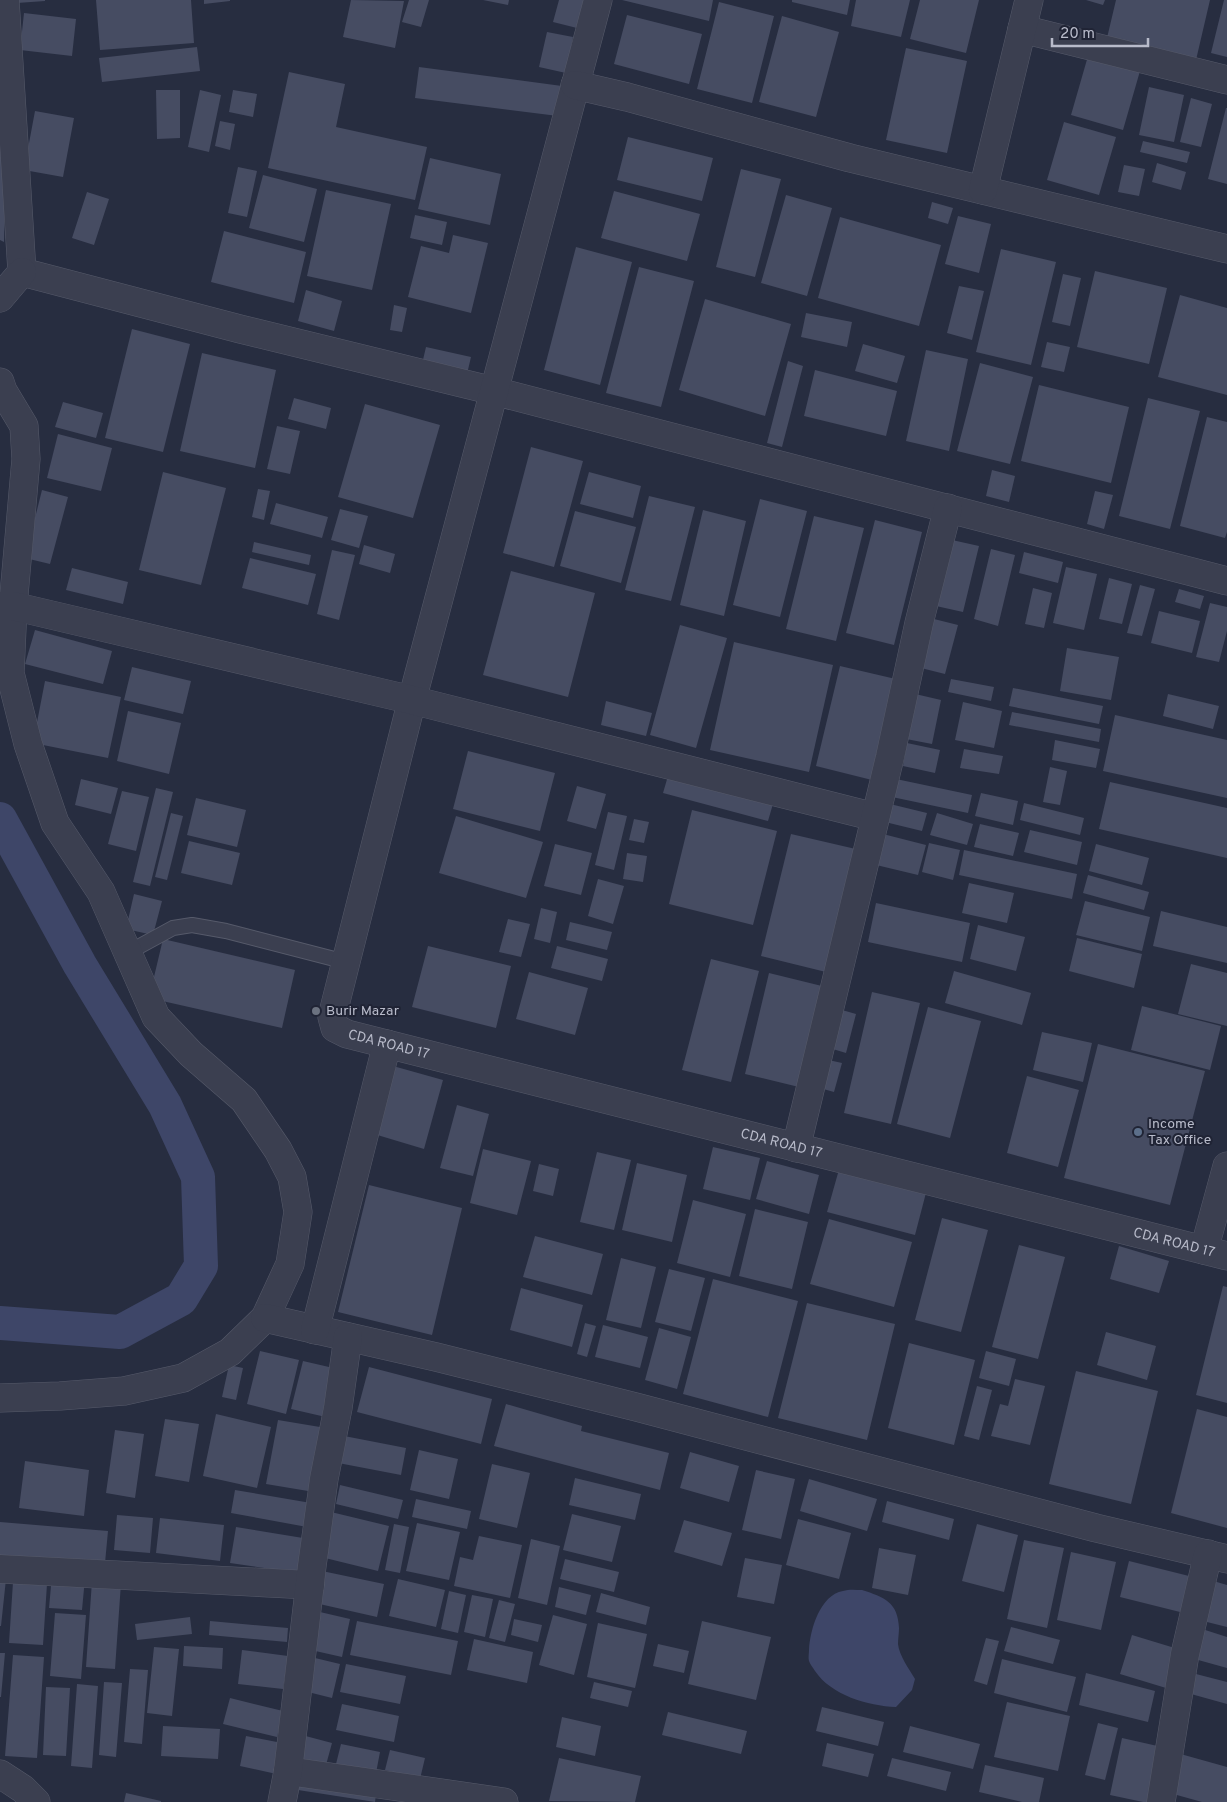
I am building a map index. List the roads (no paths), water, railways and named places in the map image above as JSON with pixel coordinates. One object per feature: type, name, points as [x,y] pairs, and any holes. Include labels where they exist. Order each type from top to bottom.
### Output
[{"type":"street","points":[[0,298],[11,270],[5,0]]},
{"type":"street","points":[[346,962],[412,700],[598,0]]},
{"type":"street","points":[[983,190],[1029,0]]},
{"type":"street","points":[[1022,28],[1227,80]]},
{"type":"street","points":[[575,85],[627,97],[850,158],[1227,250]]},
{"type":"street","points":[[11,270],[240,329],[494,391],[1227,581]]},
{"type":"street","points":[[0,382],[3,391],[24,426],[26,459],[7,606],[10,673],[28,744],[55,822],[101,892],[156,1017],[192,1054],[244,1100],[278,1150],[292,1177],[298,1212],[290,1264],[265,1318],[230,1352],[183,1378],[124,1391],[0,1398]]},
{"type":"street","points":[[796,1148],[919,623],[948,508]]},
{"type":"street","points":[[7,606],[412,700],[875,817]]},
{"type":"street","name":"CDA ROAD 17","points":[[346,962],[332,1017],[335,1028],[347,1034],[1215,1253]]},
{"type":"street","points":[[315,1330],[387,1044]]},
{"type":"street","points":[[1215,1253],[1227,1166]]},
{"type":"street","points":[[265,1318],[636,1407],[1096,1528],[1218,1557],[1185,1654],[1161,1802]]},
{"type":"street","points":[[282,1802],[288,1771],[324,1478],[338,1408],[348,1337]]},
{"type":"street","points":[[0,1569],[310,1585]]},
{"type":"street","points":[[288,1771],[504,1802]]},
{"type":"street","points":[[0,1774],[23,1789],[36,1802]]},
{"type":"lane","points":[[129,952],[173,928],[192,925],[226,931],[346,962]]},
{"type":"water","points":[[848,1590],[862,1590],[883,1598],[893,1606],[896,1612],[900,1653],[915,1679],[912,1690],[896,1707],[862,1701],[840,1693],[822,1679],[809,1661],[810,1642],[814,1624],[822,1606],[835,1594]]},
{"type":"waterway","points":[[0,819],[80,965],[165,1105],[198,1177],[201,1266],[181,1299],[120,1332],[0,1323]]},
{"type":"place","name":"Burir Mazar","points":[[316,1011]]},
{"type":"place","name":"Income Tax Office","points":[[1138,1132]]}]
